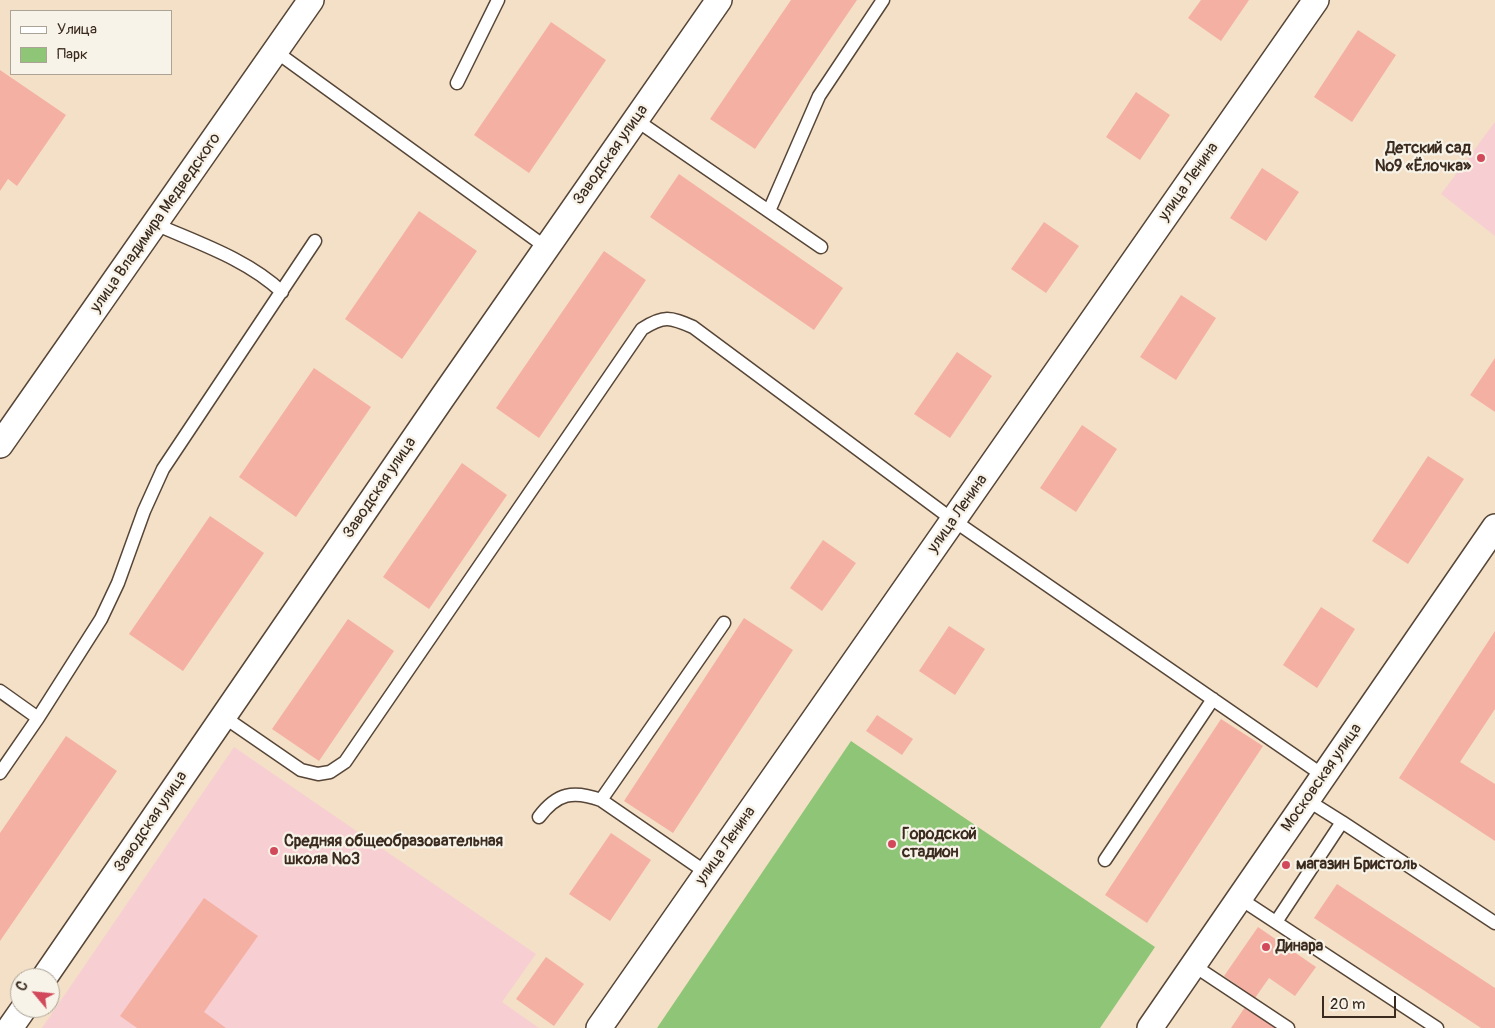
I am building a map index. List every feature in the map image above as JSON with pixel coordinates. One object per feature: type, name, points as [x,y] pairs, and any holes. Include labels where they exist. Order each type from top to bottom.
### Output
[{"type":"street","name":"улица Владимира Медведского","points":[[0,445],[311,0]]},
{"type":"street","name":"Заводская улица","points":[[51,968],[719,0]]},
{"type":"street","name":"улица Ленина","points":[[599,1028],[1316,0]]},
{"type":"street","name":"Московская улица","points":[[1150,1028],[1495,527]]},
{"type":"lane","points":[[457,83],[498,0]]},
{"type":"lane","points":[[768,211],[819,96],[883,0]]},
{"type":"lane","points":[[275,52],[547,248]]},
{"type":"lane","points":[[636,120],[821,247]]},
{"type":"lane","points":[[155,224],[243,264],[269,280],[282,292]]},
{"type":"lane","points":[[0,774],[102,619],[118,583],[144,511],[163,469],[315,241]]},
{"type":"lane","points":[[224,716],[301,770],[318,774],[330,772],[345,762],[642,329],[656,320],[674,318],[693,327],[953,520],[1324,776]]},
{"type":"lane","points":[[601,800],[724,623]]},
{"type":"lane","points":[[0,691],[38,718]]},
{"type":"lane","points":[[1105,860],[1213,699]]},
{"type":"lane","points":[[539,817],[547,806],[558,798],[570,794],[585,794],[601,800],[707,873]]},
{"type":"lane","points":[[1307,800],[1495,923]]},
{"type":"lane","points":[[1276,922],[1342,822]]},
{"type":"lane","points":[[1239,898],[1437,1028]]},
{"type":"lane","points":[[1193,965],[1288,1028]]},
{"type":"shaded area","name":"Детский сад №9 «Ёлочка»","points":[[1495,122],[1495,236],[1441,194]]},
{"type":"shaded area","name":"Cредняя общеобразовательная школа №3","points":[[234,747],[536,954],[502,1002],[539,1028],[42,1028],[49,1018],[60,1018],[60,1002]]},
{"type":"green space","name":"Городской стадион","points":[[851,741],[1155,947],[1100,1028],[657,1028]]},
{"type":"building","points":[[791,0],[857,0],[755,149],[710,119]]},
{"type":"building","points":[[1201,0],[1249,0],[1221,41],[1188,18]]},
{"type":"building","points":[[551,22],[606,60],[529,173],[474,135]]},
{"type":"building","points":[[1358,30],[1396,55],[1352,122],[1314,97]]},
{"type":"building","points":[[0,70],[66,115],[17,186],[8,179],[0,191]]},
{"type":"building","points":[[1136,92],[1170,115],[1140,160],[1106,137]]},
{"type":"building","points":[[1262,168],[1299,192],[1266,241],[1230,218]]},
{"type":"building","points":[[679,174],[843,288],[814,330],[650,217]]},
{"type":"building","points":[[419,211],[477,251],[402,359],[345,319]]},
{"type":"building","points":[[1044,222],[1079,246],[1046,293],[1011,269]]},
{"type":"building","points":[[604,251],[646,280],[539,438],[496,408]]},
{"type":"building","points":[[1181,295],[1216,318],[1176,380],[1140,357]]},
{"type":"building","points":[[957,352],[992,376],[950,438],[914,414]]},
{"type":"building","points":[[1495,358],[1495,412],[1470,395]]},
{"type":"building","points":[[314,368],[371,407],[296,517],[239,477]]},
{"type":"building","points":[[1082,425],[1117,449],[1076,512],[1040,488]]},
{"type":"building","points":[[1428,456],[1464,479],[1408,564],[1372,541]]},
{"type":"building","points":[[462,463],[507,495],[429,609],[383,577]]},
{"type":"building","points":[[210,516],[264,553],[183,671],[129,634]]},
{"type":"building","points":[[823,540],[856,563],[822,611],[790,588]]},
{"type":"building","points":[[1321,607],[1355,629],[1317,688],[1283,665]]},
{"type":"building","points":[[744,618],[793,650],[673,833],[624,801]]},
{"type":"building","points":[[348,619],[394,651],[319,761],[272,729]]},
{"type":"building","points":[[949,626],[985,649],[955,695],[919,671]]},
{"type":"building","points":[[1495,631],[1495,709],[1460,762],[1495,784],[1495,841],[1399,778]]},
{"type":"building","points":[[877,715],[913,739],[902,755],[866,731]]},
{"type":"building","points":[[1221,719],[1263,746],[1147,923],[1105,895]]},
{"type":"building","points":[[66,736],[117,771],[0,941],[0,833]]},
{"type":"building","points":[[611,833],[651,860],[610,921],[569,894]]},
{"type":"building","points":[[1337,884],[1495,988],[1495,1028],[1481,1028],[1314,918]]},
{"type":"building","points":[[204,898],[258,936],[204,1012],[226,1028],[137,1028],[120,1016]]},
{"type":"building","name":"Динара","points":[[1258,927],[1316,967],[1295,996],[1269,978],[1255,998],[1224,976]]},
{"type":"building","points":[[546,957],[584,984],[554,1026],[516,999]]},
{"type":"building","points":[[1245,1007],[1276,1028],[1231,1028]]},
{"type":"place","name":"Детский сад №9 «Ёлочка»","points":[[1481,158]]},
{"type":"place","name":"Городской стадион","points":[[892,844]]},
{"type":"place","name":"Cредняя общеобразовательная школа №3","points":[[274,851]]},
{"type":"place","name":"магазин Бристоль","points":[[1286,865]]},
{"type":"place","name":"Динара","points":[[1266,947]]}]
